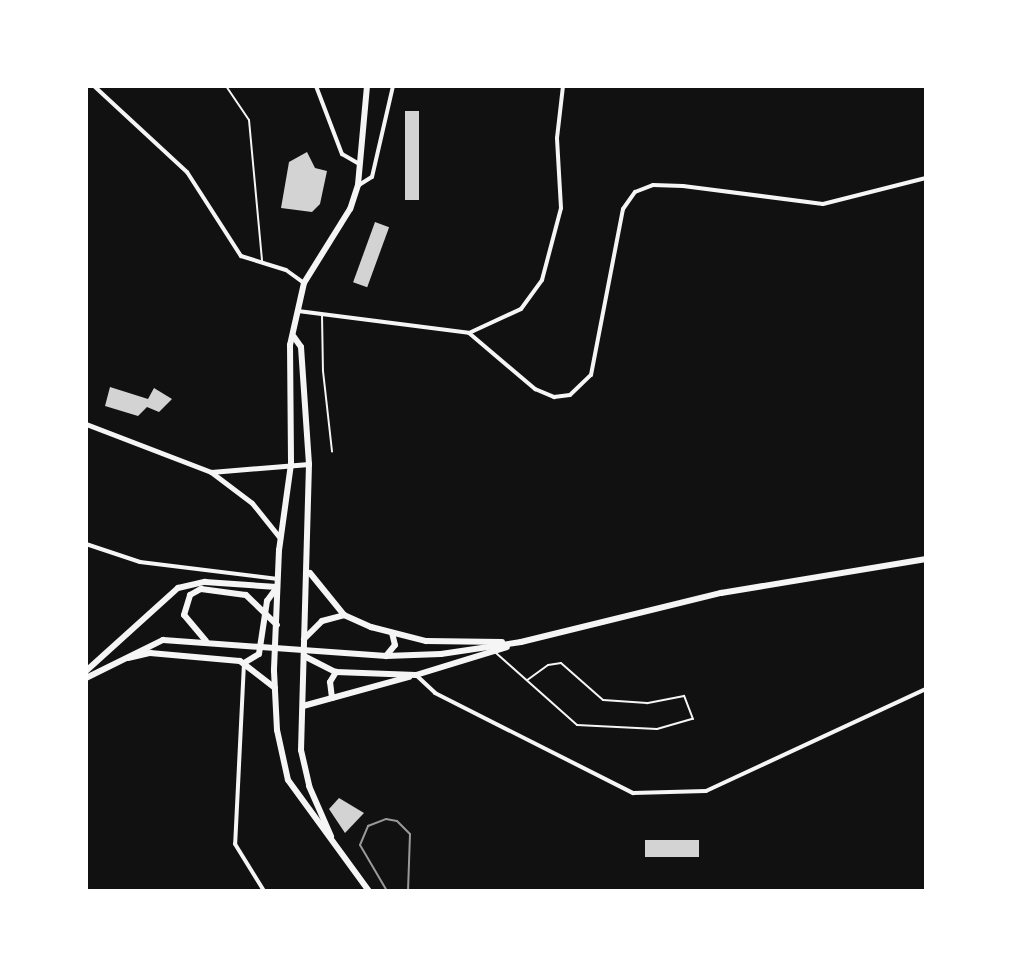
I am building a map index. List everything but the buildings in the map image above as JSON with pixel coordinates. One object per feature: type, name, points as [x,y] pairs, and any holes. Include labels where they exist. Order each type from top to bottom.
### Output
[{"type":"main road","points":[[367,86],[358,185],[350,209],[304,283],[297,310],[289,373],[291,464],[277,587],[275,688],[288,780],[369,891]]},
{"type":"main road","points":[[294,337],[301,347],[309,464],[303,769],[332,839]]},
{"type":"main road","points":[[86,424],[211,472],[252,503],[281,540]]},
{"type":"main road","points":[[211,472],[309,464]]},
{"type":"main road","points":[[86,678],[117,660],[174,638],[386,656],[441,654],[521,642],[721,593],[926,559]]},
{"type":"main road","points":[[309,569],[324,597],[344,615],[392,633],[426,641],[521,642]]},
{"type":"main road","points":[[86,671],[178,588],[205,582],[277,587]]},
{"type":"main road","points":[[244,663],[259,654],[264,615],[277,587]]},
{"type":"main road","points":[[206,641],[184,615],[185,603],[194,592],[240,593],[277,625]]},
{"type":"main road","points":[[304,639],[322,621],[344,615]]},
{"type":"main road","points":[[386,656],[395,645],[392,633]]},
{"type":"main road","points":[[171,654],[174,638]]},
{"type":"main road","points":[[303,706],[521,642]]},
{"type":"main road","points":[[117,660],[171,654],[244,663],[275,688]]},
{"type":"main road","points":[[304,656],[336,672],[416,675],[441,666],[441,654]]},
{"type":"main road","points":[[332,698],[330,682],[336,672]]},
{"type":"street","points":[[94,86],[187,172],[237,252],[304,283]]},
{"type":"street","points":[[316,86],[342,154],[361,165]]},
{"type":"street","points":[[358,185],[372,177],[393,86]]},
{"type":"street","points":[[297,310],[469,333],[521,309],[542,280],[558,236],[561,208],[557,138],[563,86]]},
{"type":"street","points":[[469,333],[535,389],[554,397],[570,395],[591,375],[623,209],[635,192],[653,185],[679,185],[823,204],[926,178]]},
{"type":"street","points":[[86,544],[140,562],[278,579]]},
{"type":"street","points":[[244,663],[235,844],[264,891]]},
{"type":"street","points":[[416,675],[435,693],[633,793],[706,791],[926,689]]},
{"type":"lane","points":[[226,86],[248,116],[262,263]]},
{"type":"lane","points":[[323,314],[323,371],[332,451]]},
{"type":"lane","points":[[495,652],[577,725],[657,729],[693,719],[684,696],[647,703],[603,700],[561,663],[548,665],[527,680]]},
{"type":"tram line","points":[[387,891],[360,845],[368,826],[386,819],[397,821],[410,834],[408,891]]}]
